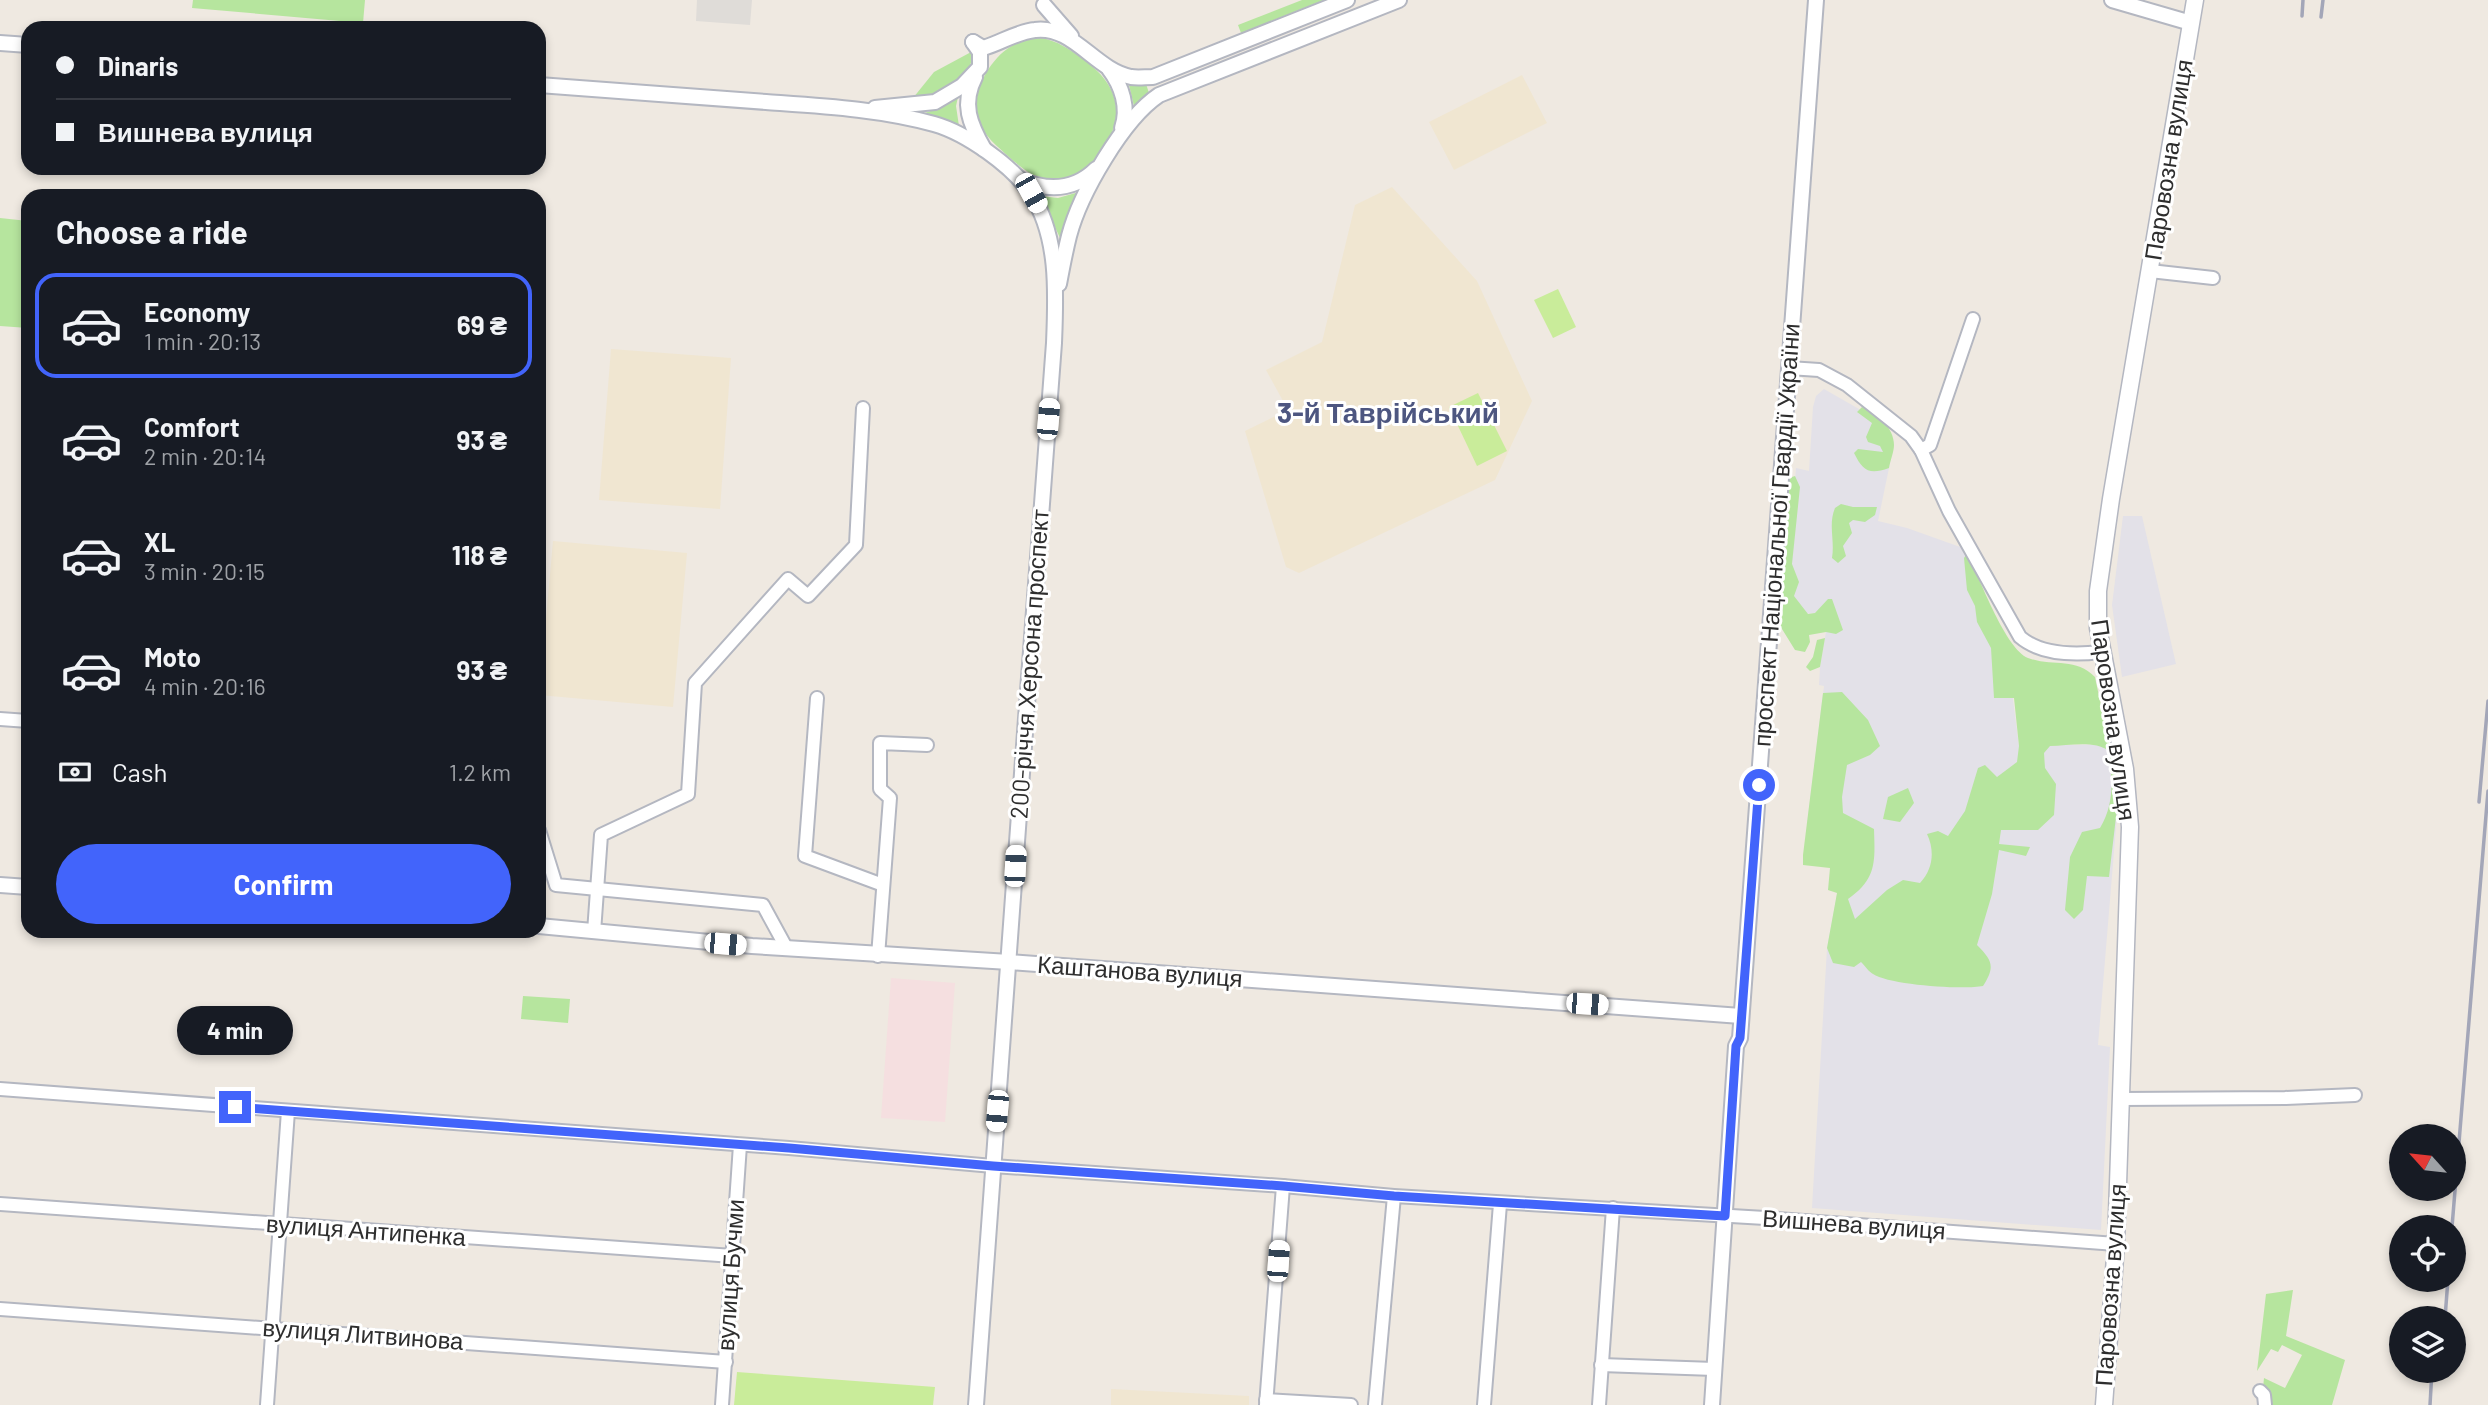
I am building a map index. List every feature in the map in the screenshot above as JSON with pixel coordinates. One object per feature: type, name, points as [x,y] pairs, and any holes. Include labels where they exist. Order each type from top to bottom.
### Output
[{"type":"main road","name":"Паровозна вулиця","points":[[2104,1405],[2116,1244],[2130,827],[2125,769],[2101,652],[2098,591],[2195,0]]},
{"type":"street","points":[[863,110],[935,102],[962,86],[1000,44],[1017,34],[1036,29],[1052,31],[1076,43],[1108,67],[1131,77],[1153,76],[1347,0]]},
{"type":"street","points":[[1362,14],[1374,0]]},
{"type":"street","points":[[1055,299],[1069,235],[1090,186],[1134,116],[1159,95],[1399,0]]},
{"type":"street","name":"проспект Національної Гвардії України","points":[[1712,1405],[1736,1046],[1740,1038],[1816,0]]},
{"type":"street","points":[[2112,0],[2191,23]]},
{"type":"street","points":[[1036,29],[1048,19],[1043,2]]},
{"type":"street","points":[[1043,2],[1076,43]]},
{"type":"street","points":[[1264,34],[1275,39],[1349,10],[1362,14]]},
{"type":"street","points":[[985,150],[971,126],[967,106],[969,88],[980,67],[980,52],[973,42],[983,47],[1000,44]]},
{"type":"street","points":[[0,43],[21,45]]},
{"type":"street","points":[[1108,67],[1118,80],[1124,100],[1125,119],[1118,140]]},
{"type":"street","points":[[546,86],[863,110],[933,124],[956,132],[985,150],[1020,179],[1031,193],[1048,228],[1055,299]]},
{"type":"street","points":[[1020,179],[1035,186],[1055,188],[1073,184],[1090,175],[1106,160]]},
{"type":"street","points":[[2150,271],[2213,278]]},
{"type":"street","name":"200-річчя Херсона проспект","points":[[976,1405],[1055,299]]},
{"type":"street","points":[[1922,450],[1930,445],[1973,319]]},
{"type":"street","points":[[1789,368],[1819,370],[1847,385],[1901,426],[1922,450],[1949,511],[2020,637],[2029,645],[2042,650],[2084,654],[2101,652]]},
{"type":"street","points":[[593,932],[601,835],[688,794],[695,683],[788,579],[808,596],[856,545],[863,408]]},
{"type":"street","points":[[817,698],[805,856],[883,885]]},
{"type":"street","points":[[0,719],[21,720]]},
{"type":"street","points":[[878,956],[890,797],[880,789],[880,743],[927,745]]},
{"type":"street","points":[[546,853],[556,886],[763,905],[787,949]]},
{"type":"street","points":[[0,885],[21,886]]},
{"type":"street","name":"Каштанова вулиця","points":[[546,927],[878,956],[1009,962],[1741,1016]]},
{"type":"street","name":"Вишнева вулиця","points":[[0,1089],[1500,1204],[1613,1208],[2116,1244]]},
{"type":"street","points":[[2121,1099],[2354,1095]]},
{"type":"street","points":[[267,1405],[288,1111]]},
{"type":"street","name":"вулиця Бучми","points":[[722,1405],[740,1145]]},
{"type":"street","points":[[1283,1186],[1266,1403],[1351,1405]]},
{"type":"street","points":[[1375,1405],[1394,1196]]},
{"type":"street","name":"вулиця Антипенка","points":[[0,1204],[733,1256]]},
{"type":"street","points":[[1484,1405],[1500,1204]]},
{"type":"street","points":[[1599,1405],[1613,1208]]},
{"type":"street","name":"вулиця Литвинова","points":[[0,1309],[726,1362]]},
{"type":"street","points":[[1601,1365],[1714,1368]]},
{"type":"street","points":[[2260,1391],[2264,1395],[2265,1405]]},
{"type":"shaded area","points":[[697,0],[752,0],[750,25],[696,21]]},
{"type":"shaded area","points":[[1522,75],[1547,123],[1454,170],[1429,122]]},
{"type":"shaded area","points":[[1392,187],[1477,281],[1532,401],[1495,480],[1299,573],[1286,567],[1245,431],[1288,410],[1266,370],[1322,342],[1355,205]]},
{"type":"shaded area","points":[[611,349],[731,358],[720,509],[599,500]]},
{"type":"shaded area","points":[[1824,389],[1887,425],[1894,444],[1878,521],[1907,528],[1963,548],[2005,638],[2019,746],[2111,744],[2119,791],[2098,1045],[2110,1047],[2101,1230],[1812,1208],[1827,948],[1849,830],[1807,825],[1824,686],[1819,685],[1820,667],[1829,614],[1785,613],[1796,468],[1809,471],[1813,407],[1816,396]]},
{"type":"shaded area","points":[[2123,516],[2142,516],[2176,664],[2122,677],[2112,605]]},
{"type":"shaded area","points":[[553,541],[687,553],[673,707],[546,696],[546,618]]},
{"type":"shaded area","points":[[891,978],[955,983],[945,1122],[881,1118]]},
{"type":"shaded area","points":[[1111,1389],[1249,1396],[1249,1405],[1111,1405]]},
{"type":"green space","points":[[193,0],[365,0],[363,21],[192,8]]},
{"type":"green space","points":[[1302,0],[1324,0],[1241,33],[1238,25]]},
{"type":"green space","points":[[1041,38],[1063,46],[1095,69],[1112,91],[1116,102],[1114,127],[1109,140],[1091,164],[1069,177],[1041,178],[1019,166],[987,136],[976,111],[976,100],[983,79],[1002,53],[1017,43]]},
{"type":"green space","points":[[973,51],[975,53],[971,63],[959,79],[933,94],[913,98],[934,72]]},
{"type":"green space","points":[[1128,81],[1146,84],[1149,93],[1134,106]]},
{"type":"green space","points":[[958,97],[956,106],[959,126],[945,119],[922,114],[942,107]]},
{"type":"green space","points":[[1079,192],[1060,238],[1041,196],[1058,198]]},
{"type":"green space","points":[[0,218],[21,220],[21,328],[0,326]]},
{"type":"green space","points":[[1558,289],[1576,327],[1553,338],[1534,300]]},
{"type":"green space","points":[[1478,393],[1507,451],[1477,466],[1449,407]]},
{"type":"green space","points":[[1862,407],[1879,417],[1891,433],[1894,445],[1889,468],[1867,470],[1854,453],[1858,449],[1883,452],[1880,446],[1868,442],[1866,437],[1872,423],[1857,412]]},
{"type":"green space","points":[[1795,476],[1800,487],[1792,564],[1799,582],[1794,596],[1808,614],[1815,613],[1828,599],[1832,599],[1843,630],[1836,634],[1826,632],[1809,635],[1810,642],[1805,652],[1795,650],[1777,621],[1789,478]]},
{"type":"green space","points":[[1841,504],[1877,507],[1875,515],[1865,522],[1853,520],[1849,523],[1852,533],[1843,546],[1846,556],[1838,563],[1832,558],[1832,520],[1835,508]]},
{"type":"green space","points":[[1966,555],[2003,629],[2020,652],[2037,661],[2079,667],[2095,677],[2119,791],[2109,877],[2087,876],[2083,910],[2074,919],[2065,910],[2070,857],[2082,832],[2100,828],[2105,819],[2110,800],[2111,771],[2109,751],[2103,748],[2089,745],[2050,746],[2044,753],[2045,768],[2056,784],[2054,815],[2038,830],[2001,830],[1999,844],[2030,847],[2026,856],[1999,850],[1992,894],[1977,945],[1989,960],[1991,969],[1983,986],[1910,984],[1882,978],[1871,973],[1861,962],[1854,967],[1833,963],[1827,948],[1837,893],[1828,890],[1830,868],[1803,865],[1823,693],[1842,692],[1868,720],[1880,746],[1870,755],[1847,765],[1842,797],[1843,813],[1874,829],[1872,868],[1864,884],[1848,899],[1855,919],[1887,890],[1903,880],[1920,883],[1928,872],[1931,860],[1927,834],[1938,831],[1948,836],[1965,811],[1978,768],[1985,765],[1997,777],[2017,762],[2019,746],[2014,698],[1994,698],[1991,648],[1977,622],[1975,606],[1967,590]]},
{"type":"green space","points":[[1825,638],[1820,667],[1810,671],[1806,667],[1813,657],[1817,640]]},
{"type":"green space","points":[[1908,788],[1914,803],[1900,822],[1883,819],[1888,797]]},
{"type":"green space","points":[[523,996],[570,999],[568,1023],[521,1019]]},
{"type":"green space","points":[[2293,1290],[2286,1336],[2345,1360],[2332,1405],[2268,1405],[2263,1388],[2264,1378],[2285,1388],[2302,1355],[2282,1345],[2278,1352],[2271,1349],[2257,1371],[2266,1294]]},
{"type":"green space","points":[[737,1372],[935,1387],[933,1405],[734,1405]]},
{"type":"railway","points":[[2302,16],[2303,0]]},
{"type":"railway","points":[[2321,17],[2323,0]]},
{"type":"railway","points":[[2479,802],[2488,701]]},
{"type":"railway","points":[[2453,1215],[2488,791]]},
{"type":"railway","points":[[2446,1306],[2447,1292]]},
{"type":"railway","points":[[2430,1405],[2431,1383]]},
{"type":"district","name":"3-й Таврійський","points":[[1388,413]]},
{"type":"route","points":[[235,1107],[1500,1204],[1725,1216],[1736,1046],[1740,1038],[1759,785]]}]
